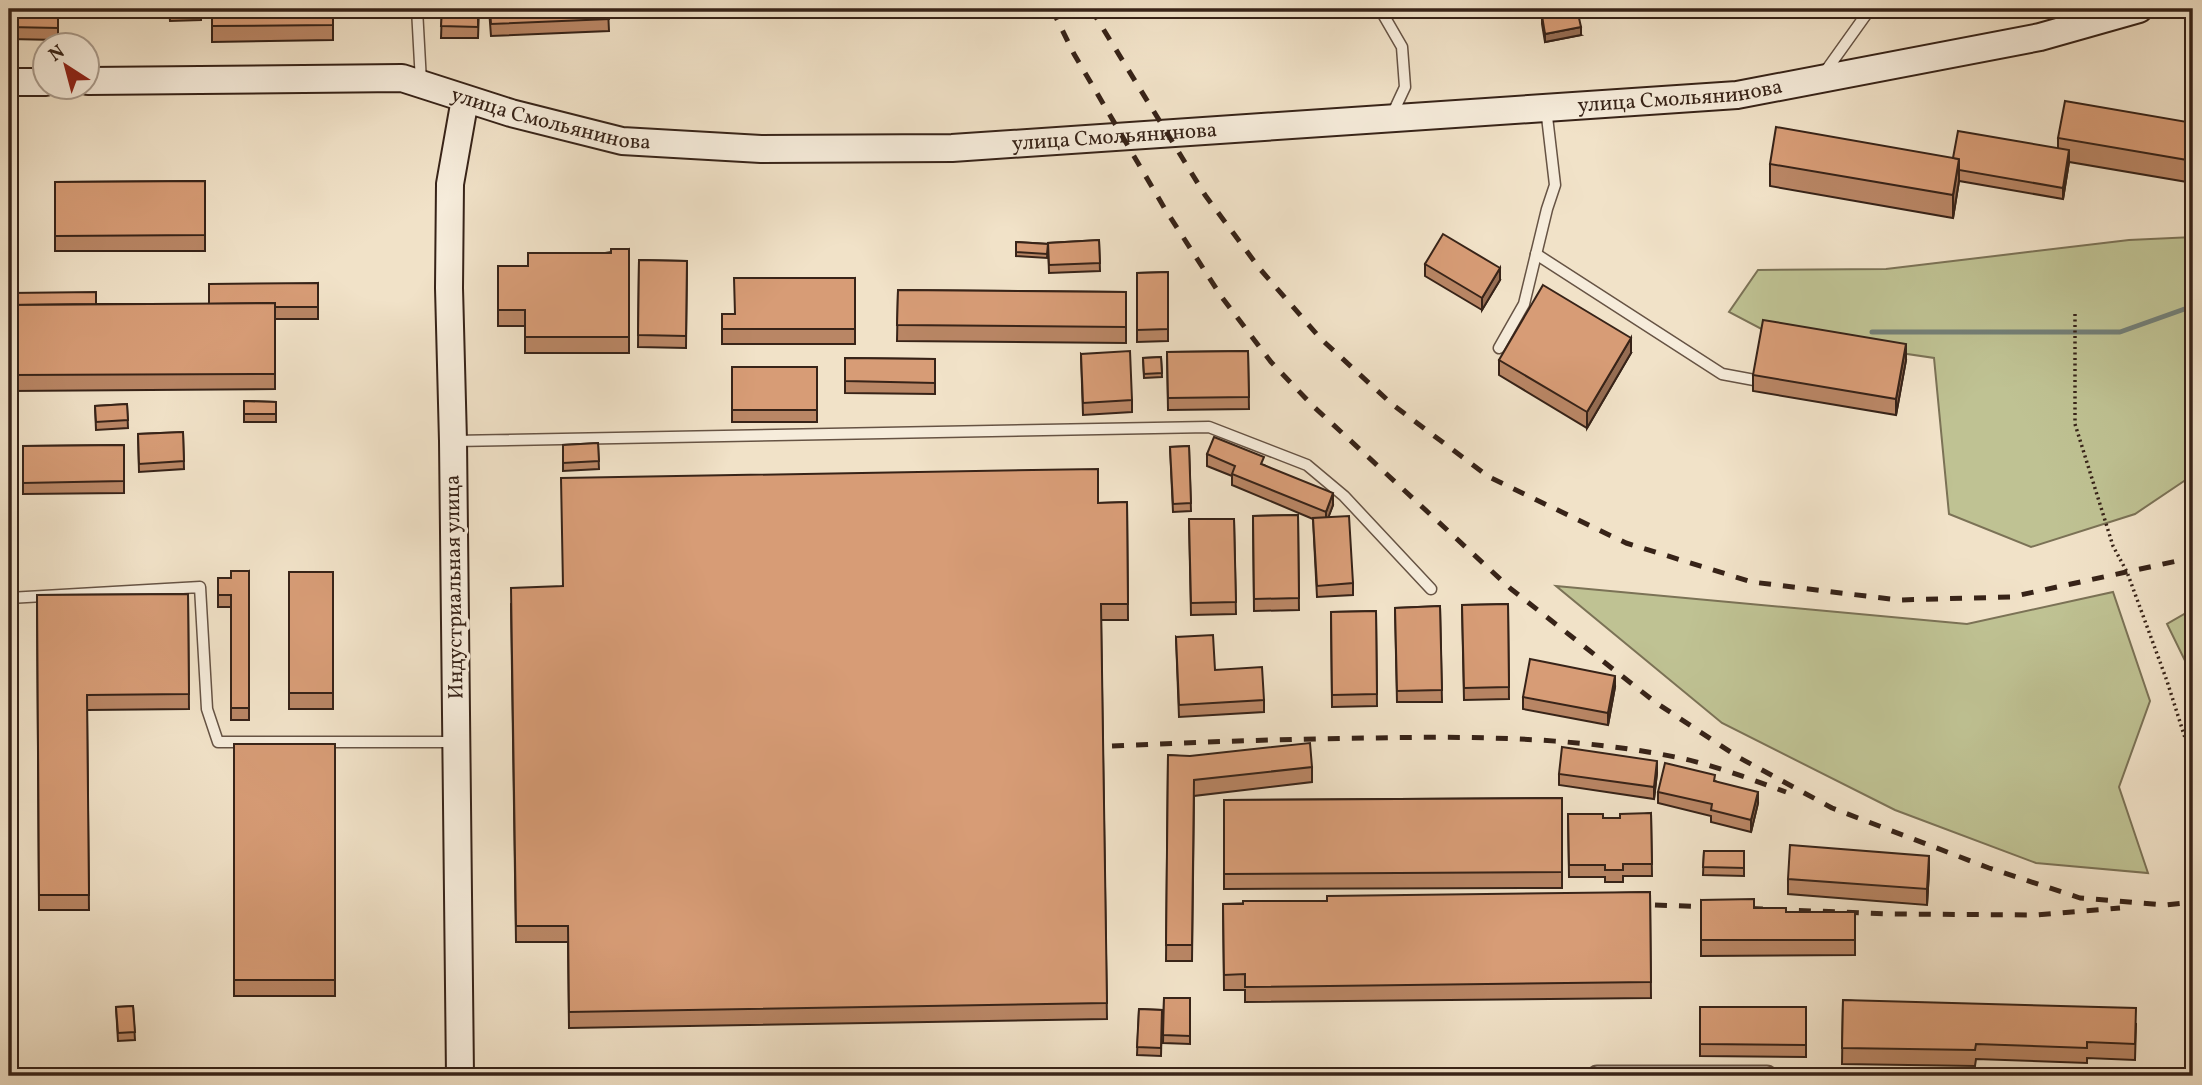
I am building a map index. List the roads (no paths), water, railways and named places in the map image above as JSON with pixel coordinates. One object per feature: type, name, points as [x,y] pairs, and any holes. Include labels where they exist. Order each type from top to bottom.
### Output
[{"type":"street","name":"улица Смольянинова","points":[[102,81],[402,78],[465,99],[622,141],[761,149],[952,148],[1737,94],[2040,37],[2139,9]]},
{"type":"street","points":[[9,82],[32,82]]},
{"type":"street","name":"Индустриальная улица","points":[[460,1076],[449,288],[450,184],[465,99]]},
{"type":"street","points":[[1597,1076],[1767,1076]]},
{"type":"lane","points":[[417,9],[421,83]]},
{"type":"lane","points":[[1380,9],[1402,47],[1405,87],[1391,117]]},
{"type":"lane","points":[[1821,78],[1870,9]]},
{"type":"lane","points":[[1499,348],[1524,304],[1555,184],[1546,107]]},
{"type":"lane","points":[[1536,254],[1721,374],[1774,384]]},
{"type":"lane","points":[[453,441],[1209,427],[1307,465],[1344,496],[1431,589]]},
{"type":"lane","points":[[9,598],[200,587],[207,709],[218,742],[456,742]]},
{"type":"waterway","points":[[1872,332],[2120,332],[2193,306]]},
{"type":"railway","points":[[1052,9],[1074,54],[1165,209],[1221,296],[1271,362],[1313,406],[1511,589],[1655,702],[1738,757],[1832,808],[1989,868],[2080,898],[2165,905],[2193,902]]},
{"type":"railway","points":[[1091,9],[1205,195],[1260,269],[1321,339],[1393,405],[1489,477],[1626,543],[1752,582],[1898,600],[2011,597],[2177,561],[2193,555]]},
{"type":"railway","points":[[1112,746],[1411,737],[1568,742],[1685,759],[1786,792]]},
{"type":"railway","points":[[1631,904],[1892,914],[2037,915],[2120,908]]}]
